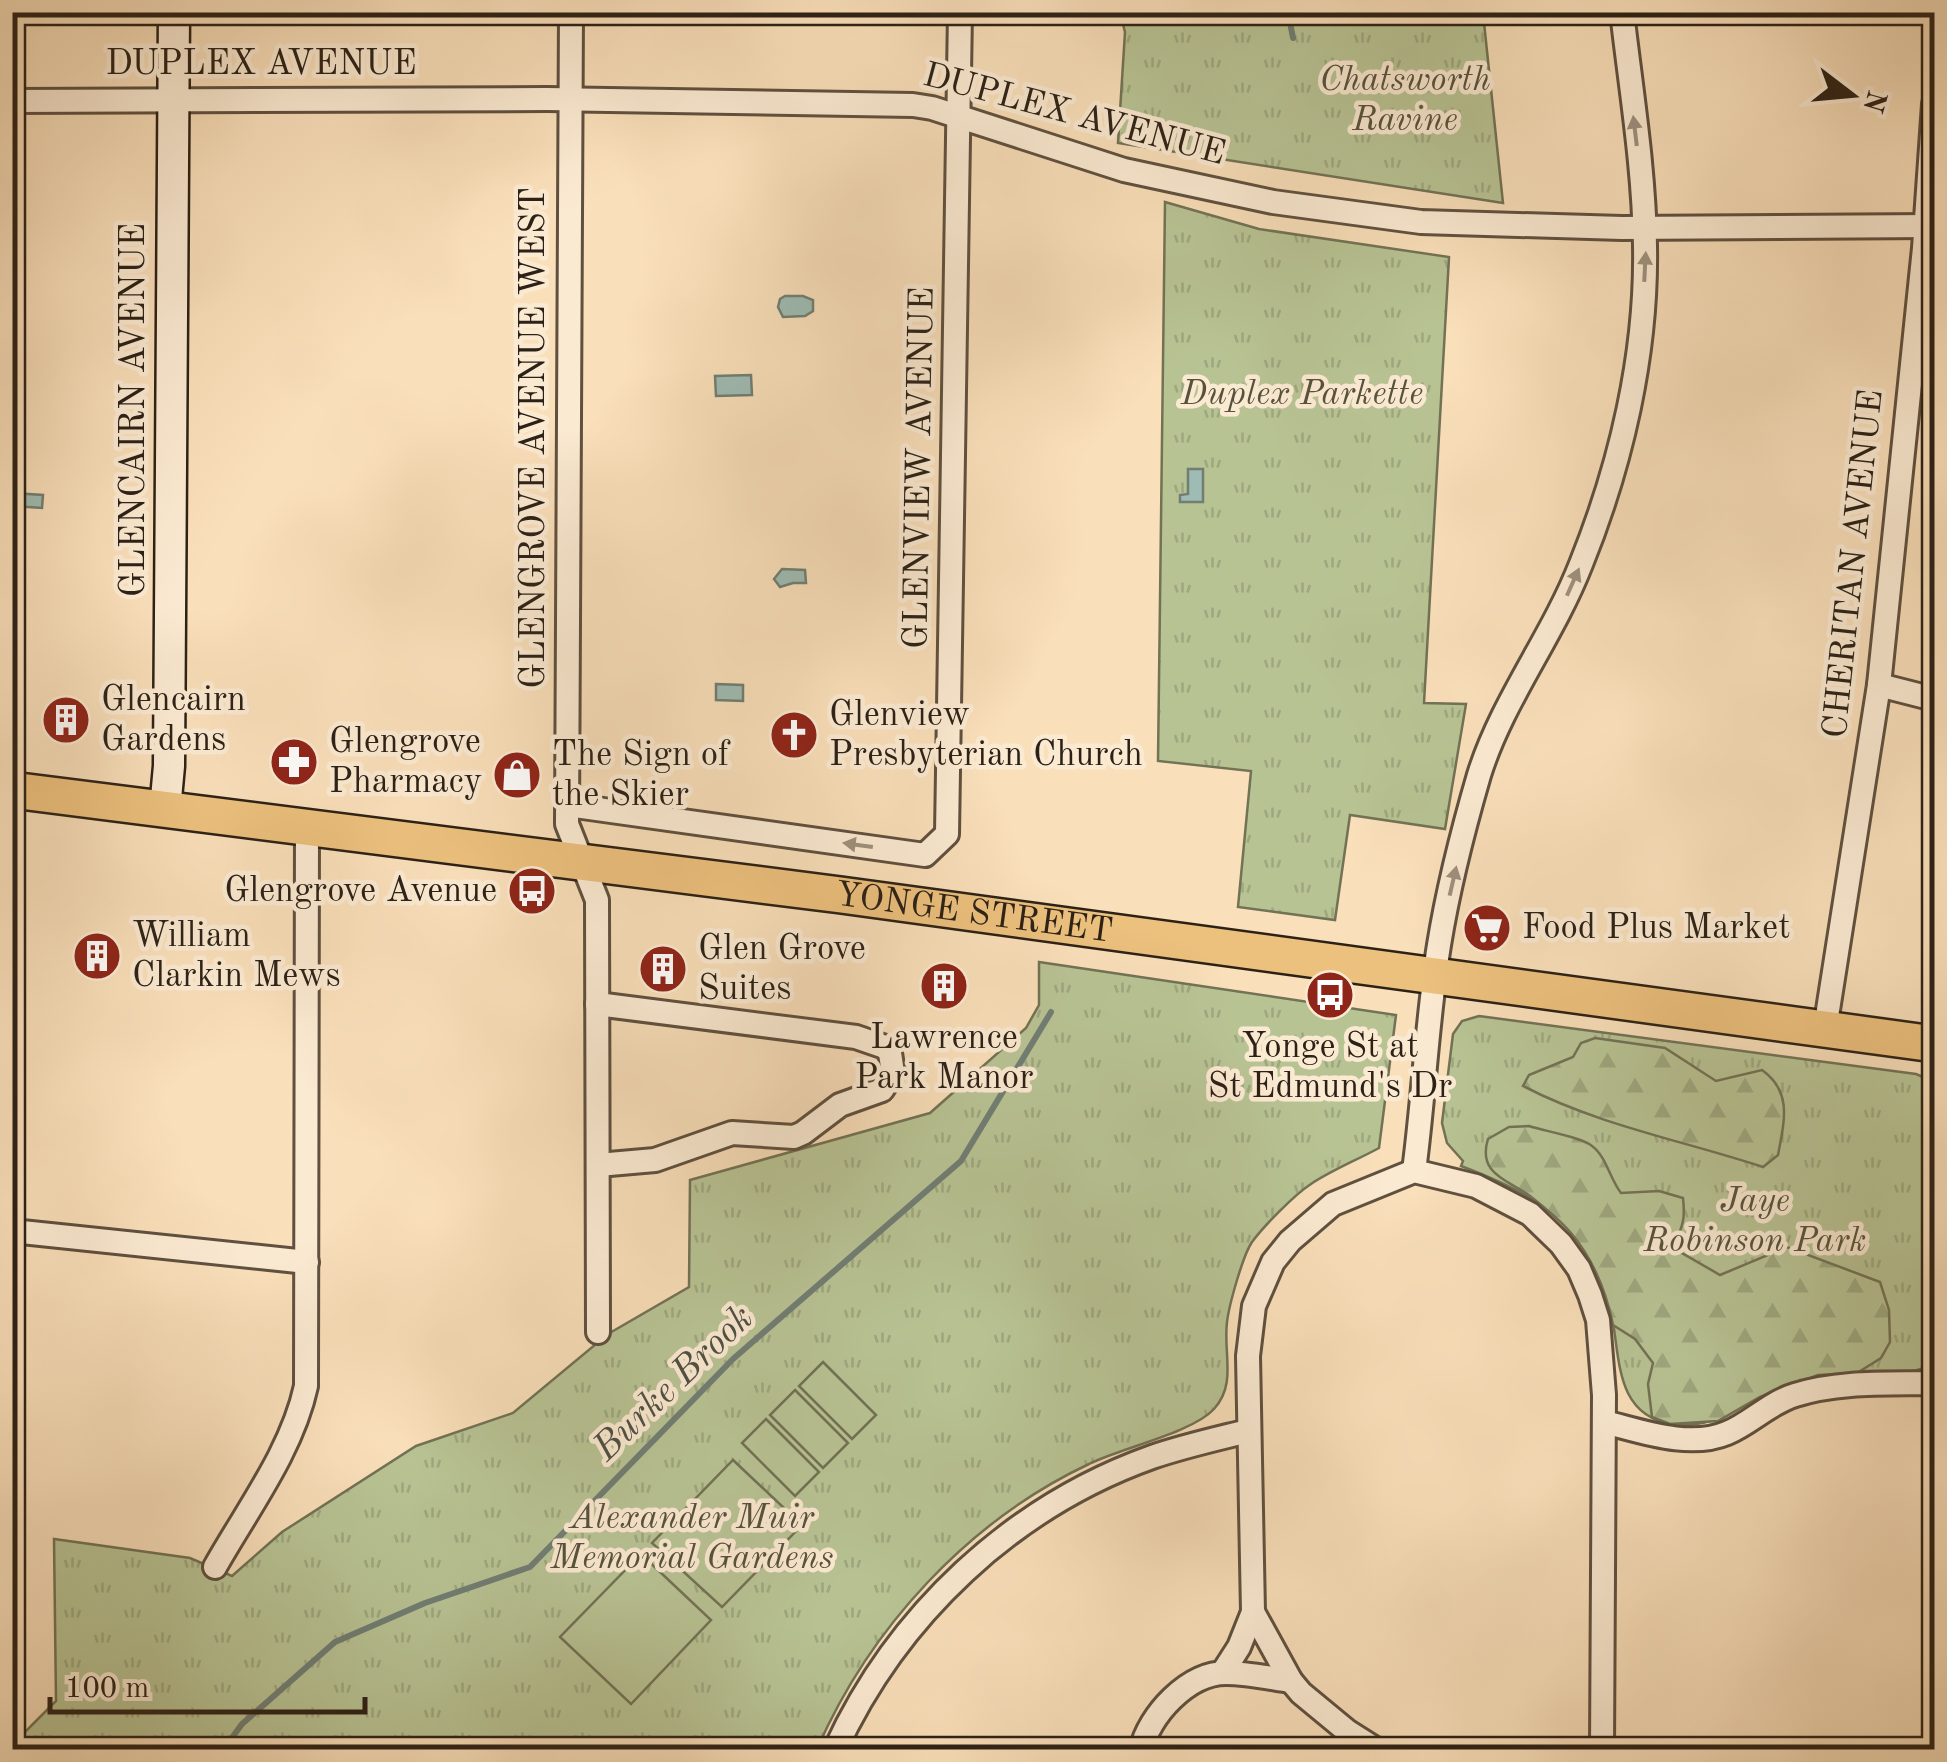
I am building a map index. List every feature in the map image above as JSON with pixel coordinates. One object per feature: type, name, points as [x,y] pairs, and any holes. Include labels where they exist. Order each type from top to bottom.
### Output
[{"type":"main road","name":"YONGE STREET","points":[[12,790],[582,861],[1934,1044]]},
{"type":"street","name":"GLENCAIRN AVENUE","points":[[165,809],[169,727],[174,12]]},
{"type":"street","name":"GLENGROVE AVENUE WEST","points":[[571,12],[567,824],[597,900],[598,1332]]},
{"type":"street","name":"GLENVIEW AVENUE","points":[[568,805],[925,855],[947,834],[960,12]]},
{"type":"street","points":[[1414,1171],[1439,941],[1468,818],[1489,746],[1558,616],[1591,539],[1624,427],[1642,324],[1644,228],[1622,12]]},
{"type":"street","name":"DUPLEX AVENUE","points":[[12,101],[570,99],[913,105],[1124,170],[1273,202],[1420,222],[1644,228],[1930,226]]},
{"type":"street","name":"CHERITAN AVENUE","points":[[1825,1028],[1879,685],[1930,226],[1934,104]]},
{"type":"street","points":[[1879,685],[1934,699]]},
{"type":"street","points":[[215,1567],[301,1410],[308,1363],[307,825]]},
{"type":"street","points":[[598,1004],[856,1037],[885,1047],[893,1063],[882,1090],[840,1106],[794,1137],[732,1133],[655,1160],[598,1165]]},
{"type":"street","points":[[1223,1672],[1254,1612],[1248,1356],[1254,1306],[1274,1262],[1310,1221],[1333,1204],[1414,1171],[1445,1176],[1503,1197],[1530,1214],[1579,1268],[1598,1320],[1604,1422],[1602,1750]]},
{"type":"street","points":[[12,1231],[307,1262]]},
{"type":"street","points":[[1604,1422],[1660,1436],[1710,1437],[1736,1428],[1778,1402],[1808,1392],[1934,1383]]},
{"type":"street","points":[[836,1750],[849,1720],[901,1639],[941,1594],[997,1542],[1072,1492],[1114,1472],[1181,1448],[1248,1431]]},
{"type":"street","points":[[1254,1612],[1291,1681],[1334,1722],[1377,1750]]},
{"type":"street","points":[[1141,1750],[1152,1721],[1191,1685],[1223,1672],[1291,1681]]},
{"type":"green space","name":"Chatsworth Ravine","points":[[1120,13],[1483,13],[1503,203],[1118,143],[1125,32]]},
{"type":"green space","name":"Duplex Parkette","points":[[1165,202],[1259,229],[1449,257],[1424,703],[1466,704],[1445,829],[1350,815],[1335,920],[1238,907],[1251,771],[1158,761]]},
{"type":"green space","name":"Alexander Muir Memorial Gardens","points":[[1039,962],[1396,1015],[1379,1148],[1304,1189],[1252,1242],[1230,1304],[1227,1379],[1214,1409],[1190,1425],[1089,1464],[1045,1488],[964,1547],[894,1621],[839,1704],[817,1749],[13,1750],[13,1744],[56,1701],[54,1539],[190,1558],[232,1576],[282,1532],[416,1446],[513,1413],[608,1334],[689,1287],[690,1180],[930,1113],[1026,1028],[1039,1005]]},
{"type":"green space","name":"Jaye Robinson Park","points":[[1479,1016],[1916,1074],[1928,1079],[1932,1091],[1933,1349],[1925,1363],[1927,1367],[1815,1376],[1771,1391],[1717,1419],[1696,1424],[1672,1424],[1642,1412],[1626,1389],[1606,1296],[1581,1245],[1568,1228],[1537,1202],[1461,1166],[1463,1161],[1447,1143],[1442,1123],[1453,1034],[1462,1021]]},
{"type":"green space","points":[[1595,1038],[1665,1048],[1716,1081],[1762,1070],[1778,1088],[1784,1108],[1778,1155],[1763,1167],[1611,1122],[1523,1086],[1529,1075],[1573,1057],[1581,1043]]},
{"type":"green space","points":[[1529,1126],[1592,1146],[1621,1193],[1659,1191],[1683,1198],[1683,1220],[1675,1249],[1720,1275],[1787,1247],[1880,1282],[1889,1310],[1890,1342],[1881,1358],[1857,1373],[1818,1375],[1760,1397],[1718,1421],[1670,1424],[1652,1417],[1648,1384],[1653,1363],[1635,1339],[1613,1325],[1603,1288],[1586,1254],[1556,1218],[1497,1175],[1487,1160],[1488,1139],[1509,1127]]},
{"type":"green space","points":[[823,1362],[876,1415],[852,1439],[799,1386]]},
{"type":"green space","points":[[795,1390],[848,1443],[823,1468],[770,1415]]},
{"type":"green space","points":[[766,1419],[819,1472],[795,1496],[742,1443]]},
{"type":"green space","points":[[733,1460],[802,1525],[722,1607],[652,1543]]},
{"type":"green space","points":[[641,1554],[711,1620],[631,1704],[560,1637]]},
{"type":"water","points":[[785,296],[813,300],[813,311],[805,316],[783,317],[778,307]]},
{"type":"water","points":[[751,375],[752,395],[716,396],[715,376]]},
{"type":"water","points":[[1188,469],[1203,469],[1203,502],[1180,502],[1180,495],[1188,494]]},
{"type":"water","points":[[13,493],[43,495],[42,508],[13,506]]},
{"type":"water","points":[[782,569],[805,570],[806,583],[780,587],[774,579]]},
{"type":"water","points":[[716,684],[743,685],[743,701],[716,700]]},
{"type":"waterway","name":"Burke Brook","points":[[1288,12],[1293,38]]},
{"type":"waterway","name":"Burke Brook","points":[[223,1750],[242,1724],[335,1642],[425,1603],[530,1567],[733,1359],[961,1161],[1051,1012]]},
{"type":"place","name":"Glencairn Gardens","points":[[66,720]]},
{"type":"place","name":"Glenview Presbyterian Church","points":[[794,735]]},
{"type":"place","name":"Glengrove Pharmacy","points":[[294,762]]},
{"type":"place","name":"The Sign of the Skier","points":[[517,775]]},
{"type":"place","name":"Glengrove Avenue","points":[[532,891]]},
{"type":"place","name":"Food Plus Market","points":[[1487,928]]},
{"type":"place","name":"William Clarkin Mews","points":[[97,956]]},
{"type":"place","name":"Glen Grove Suites","points":[[663,969]]},
{"type":"place","name":"Lawrence Park Manor","points":[[944,986]]},
{"type":"place","name":"Yonge St at St Edmund's Dr","points":[[1330,995]]}]
